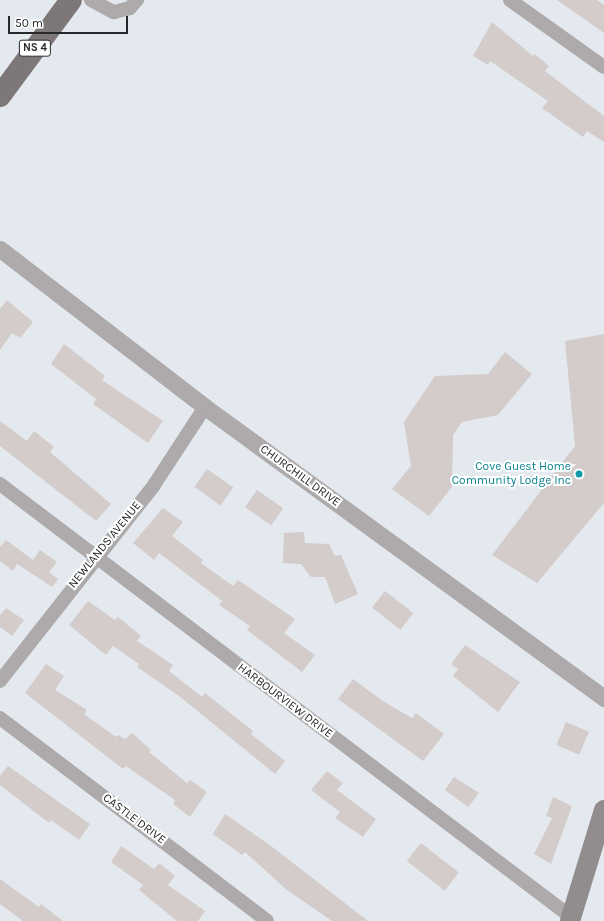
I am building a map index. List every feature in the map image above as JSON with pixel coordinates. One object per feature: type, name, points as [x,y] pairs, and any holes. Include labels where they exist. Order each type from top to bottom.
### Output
[{"type":"main road","name":"NS 4","points":[[0,96],[71,0]]},
{"type":"main road","points":[[570,919],[604,810]]},
{"type":"street","points":[[91,0],[114,12],[130,8],[137,0]]},
{"type":"street","points":[[510,0],[604,67]]},
{"type":"street","name":"CHURCHILL DRIVE","points":[[0,249],[205,406],[604,698]]},
{"type":"street","name":"NEWLANDS AVENUE","points":[[0,680],[154,485],[205,406]]},
{"type":"street","name":"HARBOURVIEW DRIVE","points":[[0,484],[570,919]]},
{"type":"street","name":"CASTLE DRIVE","points":[[0,718],[267,921]]},
{"type":"building","points":[[557,0],[597,0],[604,5],[604,33]]},
{"type":"building","points":[[492,22],[533,56],[535,54],[549,66],[545,71],[604,116],[604,142],[587,131],[583,137],[542,108],[548,101],[490,61],[488,65],[473,56]]},
{"type":"building","points":[[7,300],[33,322],[20,338],[12,333],[0,350],[0,309]]},
{"type":"building","name":"Cove Guest Home Community Lodge Inc","points":[[604,334],[604,503],[537,583],[492,555],[575,446],[565,341]]},
{"type":"building","points":[[64,344],[105,376],[102,380],[163,421],[148,443],[93,404],[96,399],[51,364]]},
{"type":"building","name":"Cove Guest Home Community Lodge Inc","points":[[505,352],[532,374],[498,415],[462,422],[453,435],[452,487],[429,516],[392,489],[411,466],[404,422],[435,376],[488,374]]},
{"type":"building","points":[[0,421],[27,441],[34,431],[54,447],[50,452],[111,504],[96,521],[0,446]]},
{"type":"building","points":[[207,469],[233,487],[221,505],[194,487]]},
{"type":"building","points":[[257,490],[283,508],[271,526],[245,507]]},
{"type":"building","points":[[163,508],[183,522],[172,536],[203,560],[201,563],[233,586],[238,580],[295,619],[284,633],[315,655],[302,672],[247,630],[250,626],[219,605],[222,601],[159,553],[154,560],[133,543]]},
{"type":"building","points":[[304,532],[305,543],[329,544],[335,556],[341,555],[358,594],[335,604],[325,577],[311,577],[301,564],[283,563],[284,533]]},
{"type":"building","points":[[6,540],[33,560],[40,550],[57,562],[49,572],[58,579],[52,587],[17,564],[13,571],[0,561],[0,547]]},
{"type":"building","points":[[385,591],[413,613],[400,630],[372,608]]},
{"type":"building","points":[[88,601],[115,620],[118,617],[141,636],[137,641],[173,665],[169,671],[202,697],[205,693],[253,731],[251,734],[285,761],[275,774],[179,696],[137,667],[139,664],[113,646],[106,655],[69,625]]},
{"type":"building","points":[[6,608],[24,620],[12,636],[0,627],[0,615]]},
{"type":"building","points":[[465,645],[520,682],[498,712],[453,676],[458,669],[451,664]]},
{"type":"building","points":[[46,664],[64,676],[55,690],[87,710],[84,714],[116,737],[118,735],[125,739],[132,733],[151,750],[149,752],[187,783],[190,780],[207,792],[190,817],[173,804],[175,800],[126,766],[123,769],[25,693]]},
{"type":"building","points":[[353,679],[383,701],[412,718],[416,713],[444,734],[423,761],[338,699]]},
{"type":"building","points":[[566,722],[589,732],[579,755],[556,745]]},
{"type":"building","points":[[8,766],[90,824],[79,840],[51,820],[49,823],[0,785],[0,776]]},
{"type":"building","points":[[327,771],[343,783],[337,790],[376,819],[363,837],[335,818],[340,812],[311,790]]},
{"type":"building","points":[[454,777],[479,793],[468,807],[445,790]]},
{"type":"building","points":[[553,797],[572,806],[551,864],[534,854],[552,818],[546,816]]},
{"type":"building","points":[[225,814],[271,846],[368,921],[332,921],[287,890],[245,852],[242,855],[213,834]]},
{"type":"building","points":[[421,843],[459,873],[445,891],[407,861]]},
{"type":"building","points":[[121,846],[154,869],[159,863],[175,876],[168,885],[205,911],[198,921],[177,921],[139,890],[143,885],[111,862]]},
{"type":"building","points":[[0,879],[39,907],[41,904],[63,921],[23,921],[0,904]]},
{"type":"place","name":"Cove Guest Home Community Lodge Inc","points":[[579,474]]}]
